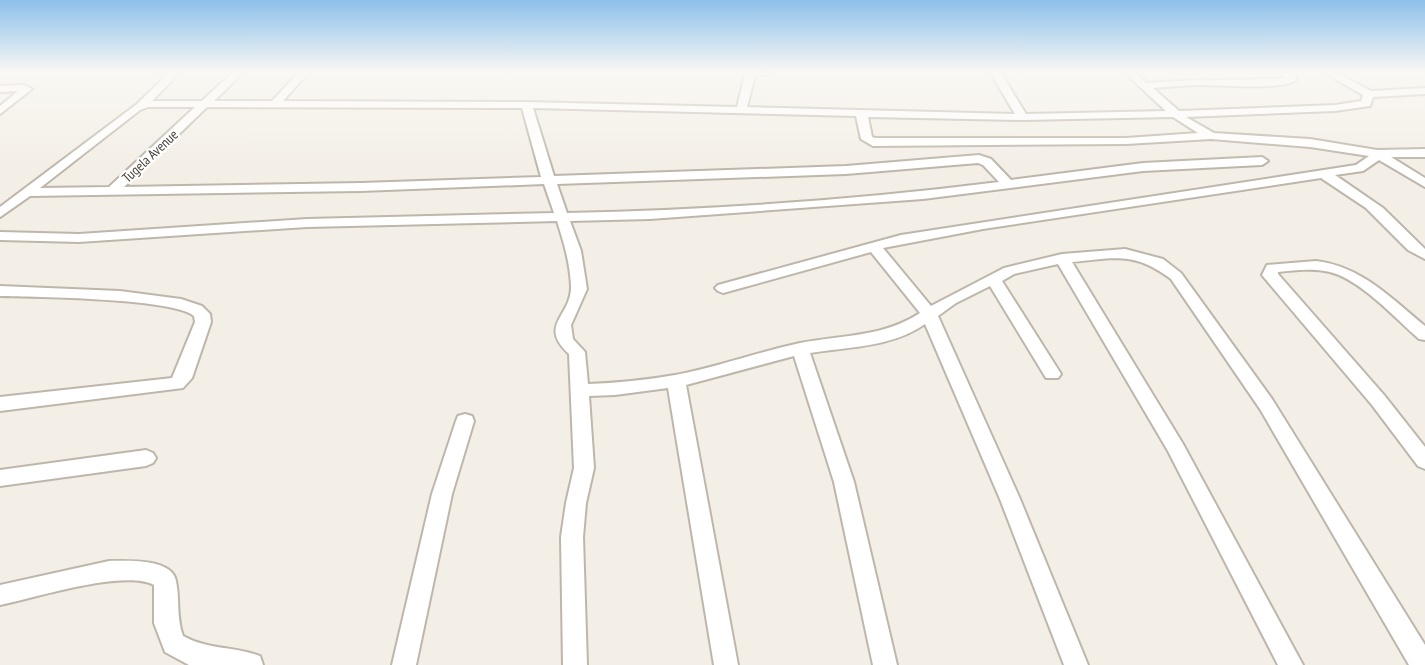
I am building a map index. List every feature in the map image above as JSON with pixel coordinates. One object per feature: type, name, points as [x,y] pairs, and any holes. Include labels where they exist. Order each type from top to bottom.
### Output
[{"type":"street","points":[[741,111],[743,103]]},
{"type":"street","points":[[1014,103],[1023,117]]},
{"type":"street","points":[[1162,103],[1185,122],[1210,136]]},
{"type":"street","points":[[0,213],[142,105],[527,105],[1023,117],[1223,113],[1361,106],[1366,103]]},
{"type":"street","name":"Tugela Avenue","points":[[113,190],[207,104]]},
{"type":"street","points":[[527,105],[541,158],[574,251],[579,283],[572,311],[563,325],[565,341],[577,352],[584,468],[576,503],[572,537],[574,665]]},
{"type":"street","points":[[861,112],[867,139],[873,142],[1126,141],[1210,136],[1310,143],[1377,154],[1425,153]]},
{"type":"street","points":[[723,288],[874,246],[983,225],[1359,168],[1372,161],[1377,154]]},
{"type":"street","points":[[1377,154],[1425,183]]},
{"type":"street","points":[[28,192],[361,187],[866,169],[980,159],[987,162],[1007,183]]},
{"type":"street","points":[[0,236],[79,238],[307,223],[650,215],[923,195],[1143,167],[1262,161]]},
{"type":"street","points":[[1324,174],[1366,200],[1388,219],[1404,240],[1425,255]]},
{"type":"street","points":[[874,246],[929,314],[1010,499],[1076,665]]},
{"type":"street","points":[[580,390],[615,389],[676,381],[800,350],[886,336],[910,327],[950,300],[1009,271],[1062,258],[1125,253],[1158,262],[1176,276],[1266,404],[1422,660]]},
{"type":"street","points":[[1062,258],[1176,449],[1291,665]]},
{"type":"street","points":[[1425,335],[1342,271],[1330,267],[1272,268],[1270,275],[1378,400],[1425,461]]},
{"type":"street","points":[[993,279],[1052,374]]},
{"type":"street","points":[[0,291],[142,298],[196,309],[202,314],[203,322],[183,378],[177,384],[0,404]]},
{"type":"street","points":[[800,350],[844,482],[885,665]]},
{"type":"street","points":[[676,381],[726,665]]},
{"type":"street","points":[[404,665],[442,494],[465,421]]},
{"type":"street","points":[[0,478],[146,458]]},
{"type":"street","points":[[0,595],[109,571],[148,571],[165,580],[166,623],[174,644],[196,656],[250,665]]}]
